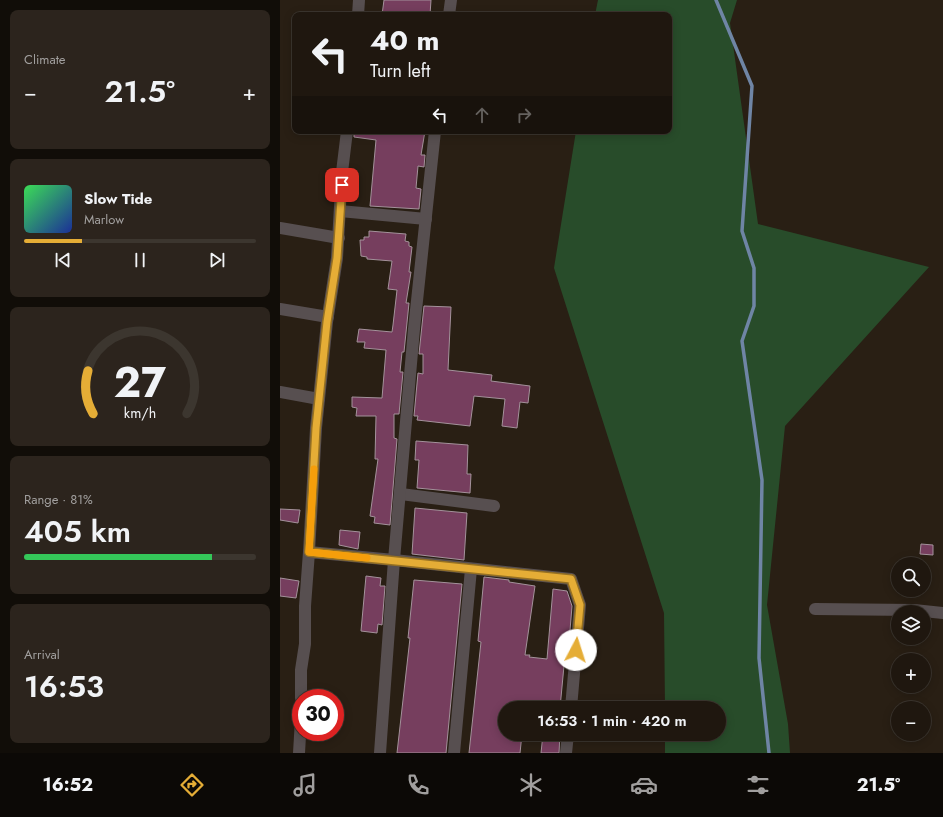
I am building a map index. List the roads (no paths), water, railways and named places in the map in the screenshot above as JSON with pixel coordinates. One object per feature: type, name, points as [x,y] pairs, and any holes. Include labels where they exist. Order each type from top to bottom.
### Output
[{"type":"street","points":[[358,12],[359,0]]},
{"type":"street","points":[[449,12],[451,0]]},
{"type":"street","points":[[301,689],[301,670],[305,644],[305,606],[319,399],[339,238],[342,172],[347,134]]},
{"type":"street","points":[[380,753],[394,560],[401,494],[414,329],[435,134]]},
{"type":"street","points":[[340,211],[426,219]]},
{"type":"street","points":[[280,228],[339,238]]},
{"type":"street","points":[[280,309],[328,317]]},
{"type":"street","points":[[280,392],[319,399]]},
{"type":"street","points":[[401,494],[494,506]]},
{"type":"street","points":[[309,552],[571,579],[580,605],[572,701]]},
{"type":"street","points":[[454,753],[471,569]]},
{"type":"street","points":[[815,609],[914,610],[943,614]]},
{"type":"street","points":[[299,753],[300,741]]},
{"type":"street","points":[[566,753],[567,741]]},
{"type":"waterway","points":[[716,0],[752,86],[742,231],[754,268],[754,306],[742,341],[762,480],[759,658],[769,753]]}]
